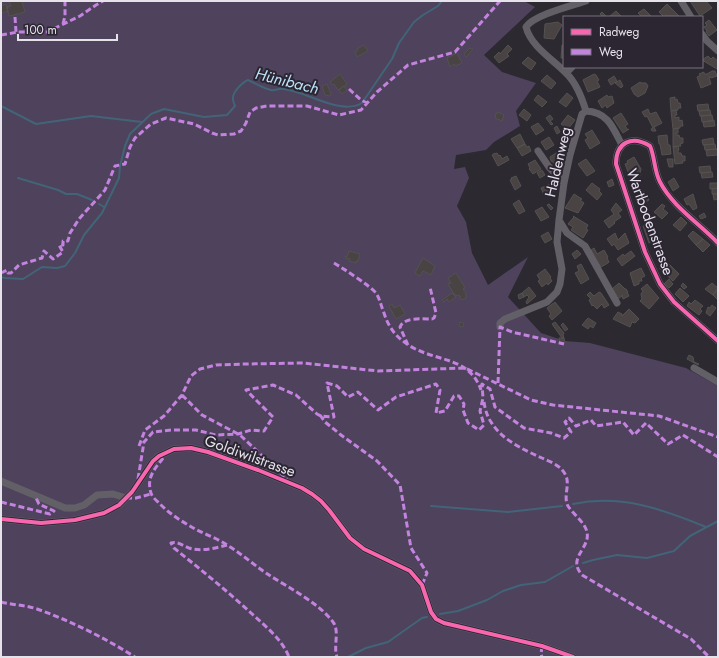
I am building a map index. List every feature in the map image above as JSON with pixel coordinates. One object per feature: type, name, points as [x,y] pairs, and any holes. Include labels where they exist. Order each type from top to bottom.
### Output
[{"type":"street","name":"Haldenweg","points":[[586,1],[539,17],[526,27],[531,38],[537,45],[566,73],[578,92],[586,111]]},
{"type":"street","points":[[681,1],[690,16]]},
{"type":"street","points":[[703,35],[718,51]]},
{"type":"street","points":[[566,73],[571,68]]},
{"type":"street","name":"Haldenweg","points":[[586,111],[599,113],[606,118],[622,145]]},
{"type":"street","name":"Haldenweg","points":[[500,327],[500,323],[506,319],[547,302],[557,292],[560,284],[562,269],[557,242],[564,183],[570,155],[582,114],[586,111]]},
{"type":"street","name":"Wartbodenstrasse","points":[[718,243],[681,208],[663,188],[659,180],[654,153],[650,146],[637,140],[626,142],[622,145],[617,153],[616,164],[654,273],[670,298],[718,341]]},
{"type":"street","points":[[538,151],[564,183]]},
{"type":"street","name":"Haldenweg","points":[[559,220],[567,233],[585,246],[617,303]]},
{"type":"street","points":[[694,368],[718,382]]},
{"type":"street","name":"Goldiwilstrasse","points":[[1,518],[41,523],[75,520],[104,514],[119,505],[126,498],[135,488],[153,461],[159,456],[174,449],[191,448],[208,452],[264,472],[302,488],[312,494],[321,501],[350,538],[364,549],[410,571],[422,585],[431,612],[436,619],[444,624],[542,646],[573,657]]},
{"type":"street","points":[[1,481],[65,508],[75,508],[84,505],[97,495],[113,494],[126,498]]},
{"type":"shaded area","points":[[1,1],[524,1],[535,7],[484,55],[502,72],[536,83],[516,111],[520,126],[494,142],[486,150],[456,155],[454,169],[465,167],[469,178],[457,206],[466,222],[472,253],[488,285],[528,257],[508,297],[541,333],[565,341],[590,343],[686,368],[718,386],[718,657],[1,657]]},
{"type":"building","points":[[9,1],[22,1],[25,12],[9,16],[7,7],[11,6]]},
{"type":"building","points":[[690,1],[706,1],[712,8],[700,16]]},
{"type":"building","points":[[6,4],[8,11],[1,13],[1,6]]},
{"type":"building","points":[[667,4],[679,16],[663,16],[659,12]]},
{"type":"building","points":[[644,9],[651,16],[641,16],[638,13]]},
{"type":"building","points":[[616,11],[621,16],[610,16]]},
{"type":"building","points":[[602,12],[606,16],[602,16],[600,14]]},
{"type":"building","points":[[709,20],[717,30],[709,36],[704,27],[707,25],[705,23]]},
{"type":"building","points":[[558,22],[562,25],[554,39],[544,38],[545,24]]},
{"type":"building","points":[[364,45],[368,51],[357,57],[355,52]]},
{"type":"building","points":[[508,45],[512,49],[507,54],[509,56],[499,63],[494,57],[499,52],[500,54]]},
{"type":"building","points":[[562,45],[563,45],[563,58],[561,58]]},
{"type":"building","points":[[470,48],[473,49],[466,57],[464,54]]},
{"type":"building","points":[[457,53],[462,63],[455,66],[454,64],[450,67],[447,58]]},
{"type":"building","points":[[708,56],[711,59],[713,57],[718,61],[718,68],[717,69],[703,59]]},
{"type":"building","points":[[528,57],[536,63],[531,70],[522,63]]},
{"type":"building","points":[[715,71],[717,76],[711,78],[709,77],[711,84],[701,88],[697,77],[700,76],[699,74],[704,72],[704,74],[707,74]]},
{"type":"building","points":[[340,74],[347,84],[338,90],[334,84],[332,85],[330,82]]},
{"type":"building","points":[[594,74],[599,80],[597,81],[600,87],[588,92],[583,80]]},
{"type":"building","points":[[547,75],[556,83],[551,89],[541,81]]},
{"type":"building","points":[[614,76],[617,81],[611,85],[608,80]]},
{"type":"building","points":[[620,80],[623,86],[621,88],[615,83]]},
{"type":"building","points":[[640,82],[646,83],[648,86],[645,93],[638,97],[634,94],[631,88]]},
{"type":"building","points":[[327,84],[331,94],[330,96],[325,95],[322,86]]},
{"type":"building","points":[[344,86],[347,90],[342,94],[339,90]]},
{"type":"building","points":[[567,93],[573,98],[566,107],[559,102]]},
{"type":"building","points":[[538,95],[547,102],[542,107],[534,100]]},
{"type":"building","points":[[607,95],[608,97],[612,96],[614,103],[607,108],[606,105],[602,108],[598,101]]},
{"type":"building","points":[[675,97],[675,100],[677,99],[678,103],[680,103],[681,108],[671,111],[670,98]]},
{"type":"building","points":[[708,104],[709,110],[698,111],[697,105]]},
{"type":"building","points":[[524,109],[531,115],[527,121],[519,115]]},
{"type":"building","points":[[648,109],[650,114],[656,112],[662,123],[654,127],[656,131],[652,131],[651,129],[653,128],[647,116],[645,117],[642,112]]},
{"type":"building","points":[[676,110],[677,115],[675,115],[675,118],[679,117],[679,121],[682,120],[683,126],[673,129],[671,111]]},
{"type":"building","points":[[710,110],[711,115],[700,116],[699,111]]},
{"type":"building","points":[[498,112],[504,115],[502,121],[495,118],[496,113]]},
{"type":"building","points":[[621,113],[628,124],[625,126],[628,130],[623,133],[613,118]]},
{"type":"building","points":[[550,115],[553,119],[550,121],[553,124],[551,125],[546,118]]},
{"type":"building","points":[[568,115],[575,120],[568,129],[561,124]]},
{"type":"building","points":[[712,115],[713,121],[702,122],[701,116]]},
{"type":"building","points":[[714,120],[715,126],[704,127],[703,122]]},
{"type":"building","points":[[538,123],[544,130],[536,135],[531,127]]},
{"type":"building","points":[[557,126],[560,132],[557,134],[554,128]]},
{"type":"building","points":[[678,128],[678,133],[676,133],[676,135],[683,138],[683,143],[680,144],[681,146],[673,147],[673,129]]},
{"type":"building","points":[[592,130],[600,143],[590,149],[585,140],[588,138],[585,134]]},
{"type":"building","points":[[520,134],[525,144],[517,148],[511,139]]},
{"type":"building","points":[[667,135],[671,154],[662,155],[658,136]]},
{"type":"building","points":[[549,137],[554,145],[546,150],[541,142]]},
{"type":"building","points":[[713,138],[714,144],[703,145],[702,140]]},
{"type":"building","points":[[525,144],[527,147],[529,146],[531,151],[522,156],[517,148]]},
{"type":"building","points":[[715,144],[716,149],[705,150],[704,145]]},
{"type":"building","points":[[563,146],[566,150],[558,157],[562,162],[556,166],[551,161],[550,157],[559,151],[558,149]]},
{"type":"building","points":[[678,146],[678,153],[685,156],[685,161],[682,161],[683,163],[675,164],[673,147]]},
{"type":"building","points":[[717,149],[718,155],[707,156],[706,150]]},
{"type":"building","points":[[495,153],[499,156],[500,155],[502,159],[507,156],[509,160],[498,166],[492,155]]},
{"type":"building","points":[[634,157],[641,169],[641,175],[631,179],[625,164]]},
{"type":"building","points":[[586,159],[595,171],[587,176],[578,164]]},
{"type":"building","points":[[667,159],[673,159],[673,167],[669,167]]},
{"type":"building","points":[[535,160],[541,169],[533,174],[529,169],[528,164]]},
{"type":"building","points":[[710,166],[711,172],[700,173],[699,167]]},
{"type":"building","points":[[542,170],[545,175],[540,178],[537,173]]},
{"type":"building","points":[[712,172],[713,177],[702,178],[701,173]]},
{"type":"building","points":[[516,176],[521,186],[515,190],[510,180]]},
{"type":"building","points":[[674,178],[679,187],[673,191],[668,182]]},
{"type":"building","points":[[612,179],[614,185],[609,187],[607,182]]},
{"type":"building","points":[[553,183],[556,190],[552,192],[553,193],[550,194],[549,192],[544,195],[541,188]]},
{"type":"building","points":[[592,183],[600,189],[599,191],[602,194],[597,200],[586,190]]},
{"type":"building","points":[[710,183],[718,183],[718,188],[710,189]]},
{"type":"building","points":[[718,188],[718,194],[712,194],[712,189]]},
{"type":"building","points":[[644,191],[649,200],[642,204],[637,196]]},
{"type":"building","points":[[574,194],[582,199],[580,200],[584,203],[578,213],[565,208]]},
{"type":"building","points":[[693,194],[697,208],[693,210],[689,204],[687,205],[684,199]]},
{"type":"building","points":[[713,194],[718,194],[718,199],[714,200]]},
{"type":"building","points":[[519,200],[525,211],[519,214],[513,204]]},
{"type":"building","points":[[616,203],[622,210],[618,213],[621,217],[609,228],[604,221],[614,214],[611,210]]},
{"type":"building","points":[[549,204],[553,208],[551,210],[547,205]]},
{"type":"building","points":[[662,204],[665,206],[663,209],[668,213],[662,219],[654,212]]},
{"type":"building","points":[[542,207],[549,217],[541,221],[535,211]]},
{"type":"building","points":[[704,213],[706,217],[701,219],[699,216]]},
{"type":"building","points":[[573,216],[588,225],[586,229],[588,230],[583,238],[571,230],[573,227],[568,224],[574,217]]},
{"type":"building","points":[[681,217],[687,223],[680,231],[673,225]]},
{"type":"building","points":[[651,223],[653,228],[651,229],[657,239],[649,243],[643,226]]},
{"type":"building","points":[[693,231],[703,239],[696,245],[688,236]]},
{"type":"building","points":[[548,232],[552,239],[545,243],[541,236]]},
{"type":"building","points":[[615,233],[618,240],[625,233],[629,243],[618,250],[614,244],[612,246],[607,239]]},
{"type":"building","points":[[703,239],[710,245],[703,252],[696,245]]},
{"type":"building","points":[[594,248],[597,254],[604,250],[608,257],[608,263],[601,267],[591,250]]},
{"type":"building","points":[[659,248],[665,254],[659,259],[654,254]]},
{"type":"building","points":[[577,250],[581,254],[575,259],[572,254]]},
{"type":"building","points":[[349,251],[360,254],[356,263],[345,258],[346,256],[347,257]]},
{"type":"building","points":[[631,251],[635,256],[622,266],[617,259],[623,254],[624,256]]},
{"type":"building","points":[[423,258],[435,266],[431,275],[423,271],[420,276],[415,273]]},
{"type":"building","points":[[666,261],[679,274],[673,281],[659,268]]},
{"type":"building","points":[[581,264],[589,279],[581,284],[575,273],[579,271],[577,266]]},
{"type":"building","points":[[641,268],[645,276],[641,278],[642,281],[639,281],[639,284],[634,286],[630,273]]},
{"type":"building","points":[[545,269],[552,281],[548,285],[547,283],[542,287],[538,281],[540,280],[537,275]]},
{"type":"building","points":[[456,273],[465,288],[463,289],[466,293],[466,298],[462,300],[459,295],[454,294],[448,284],[451,283],[448,278]]},
{"type":"building","points":[[669,279],[673,284],[669,288],[664,284]]},
{"type":"building","points":[[619,283],[626,289],[629,296],[623,299],[622,295],[618,299],[612,289]]},
{"type":"building","points":[[683,283],[687,287],[684,289],[681,286]]},
{"type":"building","points":[[712,283],[718,288],[713,295],[705,289]]},
{"type":"building","points":[[647,284],[659,298],[649,309],[640,301],[642,299],[641,294],[643,291],[641,289]]},
{"type":"building","points":[[529,287],[536,296],[527,304],[526,302],[529,297],[527,295],[524,297],[522,293]]},
{"type":"building","points":[[680,288],[689,296],[683,302],[675,294]]},
{"type":"building","points":[[718,289],[718,300],[713,295]]},
{"type":"building","points":[[590,292],[594,296],[599,292],[601,293],[609,305],[604,308],[602,304],[597,309],[593,305],[592,306],[589,300],[591,299],[587,295]]},
{"type":"building","points":[[452,293],[456,297],[449,302],[447,299],[444,302],[442,300]]},
{"type":"building","points":[[522,293],[524,297],[519,299],[518,295]]},
{"type":"building","points":[[695,300],[703,306],[700,309],[702,311],[699,315],[687,306],[689,302],[691,304]]},
{"type":"building","points":[[555,302],[562,311],[552,320],[549,316],[551,314],[547,308]]},
{"type":"building","points":[[392,304],[394,308],[400,305],[405,314],[396,319],[389,306]]},
{"type":"building","points":[[712,305],[716,308],[710,316],[706,313],[708,307],[710,308]]},
{"type":"building","points":[[629,309],[639,319],[635,323],[632,322],[630,327],[613,319],[618,312],[622,314],[622,316]]},
{"type":"building","points":[[588,318],[596,323],[593,328],[590,326],[588,329],[582,325]]},
{"type":"building","points":[[460,322],[464,323],[463,327],[459,326]]},
{"type":"building","points":[[555,322],[564,333],[564,338],[562,338],[552,324]]},
{"type":"building","points":[[563,323],[568,329],[565,331],[561,325]]},
{"type":"building","points":[[559,338],[564,338],[565,343],[560,342]]},
{"type":"building","points":[[689,355],[693,357],[694,362],[699,364],[698,365],[687,359]]},
{"type":"waterway","name":"Hünibach","points":[[1,277],[23,279],[42,267],[57,268],[65,266],[75,253],[84,235],[102,213],[119,178],[120,166],[130,134],[151,114],[164,109],[204,117],[227,115],[235,106],[233,100],[234,93],[243,83],[248,80],[268,89],[292,91],[334,105],[344,107],[362,103],[392,59],[399,43],[414,22],[438,6],[442,1]]},
{"type":"waterway","points":[[1,106],[36,124],[91,116],[142,122]]},
{"type":"waterway","points":[[18,178],[58,190],[66,194],[77,194],[92,200]]},
{"type":"waterway","name":"Hünibach","points":[[99,204],[104,207]]},
{"type":"waterway","points":[[573,504],[591,501],[625,502],[657,509],[706,527]]},
{"type":"waterway","points":[[431,506],[508,512],[562,506]]},
{"type":"waterway","points":[[583,563],[617,555],[647,558],[674,551],[690,536],[718,521]]},
{"type":"waterway","points":[[440,614],[458,611],[487,600],[503,591],[521,585],[545,582],[573,566]]},
{"type":"waterway","points":[[348,657],[366,648],[388,642],[422,618],[427,617]]},
{"type":"marked path","points":[[63,24],[65,16],[65,1]]},
{"type":"marked path","points":[[1,35],[18,32],[47,32],[80,16],[103,1]]},
{"type":"marked path","points":[[1,273],[7,270],[8,273],[11,273],[19,265],[42,258],[44,251],[53,259],[63,252],[59,245],[63,245],[63,241],[68,241],[70,233],[79,219],[105,190],[115,166],[125,164],[130,147],[135,138],[151,124],[166,118],[194,124],[218,135],[234,134],[241,131],[250,112],[256,108],[267,106],[307,106],[339,115],[361,110],[377,92],[408,65],[455,52],[500,1]]},
{"type":"marked path","points":[[15,17],[16,32]]},
{"type":"marked path","points":[[349,89],[361,100],[367,103]]},
{"type":"marked path","points":[[334,263],[376,293],[392,330],[399,338],[417,350],[459,365],[468,371],[475,379],[481,390]]},
{"type":"marked path","points":[[408,345],[400,327],[402,324],[414,319],[432,319],[436,313],[430,287]]},
{"type":"marked path","points":[[498,383],[500,327],[512,332],[564,344]]},
{"type":"marked path","points":[[139,446],[145,430],[164,416],[182,395],[191,376],[200,369],[216,365],[303,363],[378,371],[465,368],[531,400],[553,405],[659,416],[718,437]]},
{"type":"marked path","points":[[138,479],[144,442],[153,432],[196,430],[216,435],[238,434],[251,430],[264,431],[273,417],[246,390],[273,385],[296,395],[317,414],[321,416],[334,417],[327,383],[337,386],[348,397],[358,392],[378,410],[396,397],[436,384],[440,390],[436,413],[445,411],[454,396],[459,396],[464,404],[463,410],[468,423],[479,430],[484,425],[480,411],[483,398],[482,384],[490,389],[495,407],[524,428],[551,433],[564,438],[571,432],[565,422],[569,418],[576,426],[591,420],[596,426],[623,422],[634,435],[646,423],[668,444],[683,435],[718,457]]},
{"type":"marked path","points":[[182,395],[202,415],[240,435],[287,479]]},
{"type":"marked path","points":[[484,402],[486,412],[490,420],[501,434],[521,448],[556,465],[566,476],[566,499],[568,506],[584,525],[587,534],[587,539],[577,560],[578,570],[582,575],[691,639],[709,657]]},
{"type":"marked path","points":[[320,415],[325,422],[341,435],[377,461],[400,485],[411,548],[427,573],[422,585]]},
{"type":"marked path","points":[[163,458],[150,478],[150,487],[153,497],[164,508],[178,518],[233,549],[320,608],[335,626],[337,657]]},
{"type":"marked path","points":[[126,498],[136,498],[151,494]]},
{"type":"marked path","points":[[1,502],[50,514],[54,511],[39,504],[35,496]]},
{"type":"marked path","points":[[227,545],[199,550],[189,548],[178,543],[171,543],[174,548],[242,604],[267,628],[282,644],[289,657]]},
{"type":"marked path","points":[[1,602],[32,608],[75,624],[135,657]]},
{"type":"marked path","points":[[542,646],[542,657]]},
{"type":"cycle path","points":[[718,243],[679,207],[665,191],[658,178],[650,146],[637,141],[631,141],[622,146],[619,150],[616,164],[645,252],[660,284],[674,302],[718,341]]},
{"type":"cycle path","points":[[1,519],[41,523],[75,520],[104,513],[119,505],[132,492],[153,461],[159,456],[174,449],[191,448],[208,452],[258,470],[302,488],[312,494],[329,510],[350,538],[364,549],[410,571],[422,585],[431,612],[436,619],[444,623],[542,646],[573,657]]}]
